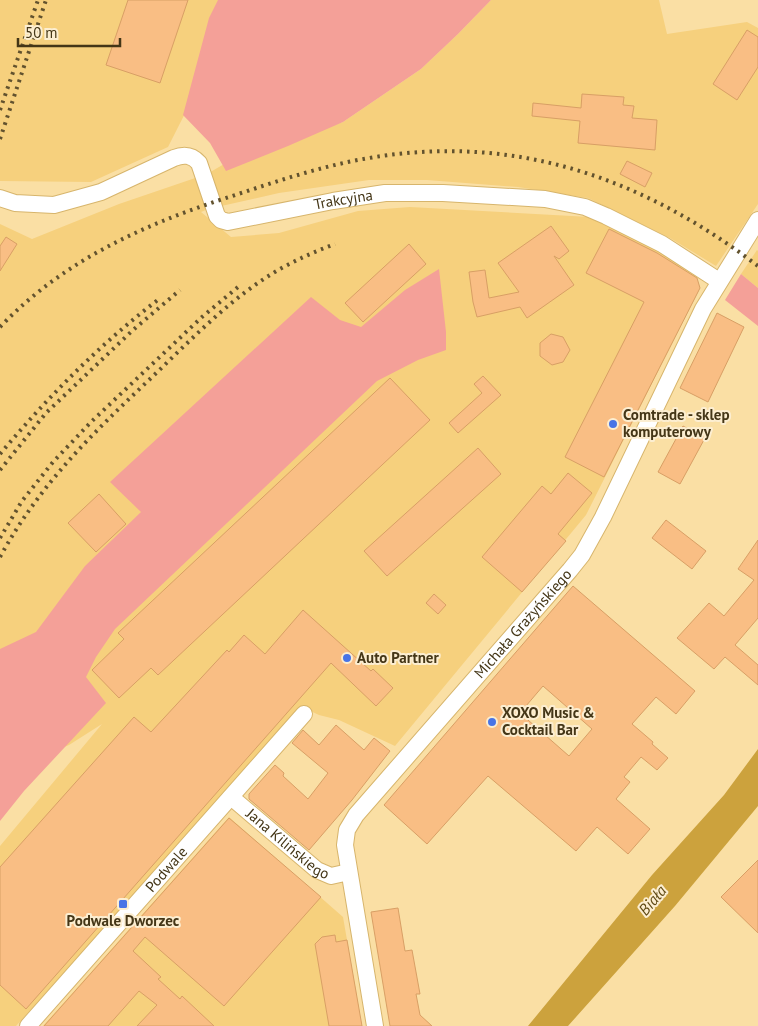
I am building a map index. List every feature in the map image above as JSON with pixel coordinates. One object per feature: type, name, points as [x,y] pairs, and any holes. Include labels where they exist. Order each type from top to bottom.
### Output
[{"type":"street","name":"Trakcyjna","points":[[0,198],[15,202],[54,205],[102,192],[174,158],[186,155],[194,157],[199,163],[217,216],[221,220],[228,222],[333,201],[385,193],[452,194],[545,200],[585,207],[606,216],[662,244],[719,281]]},
{"type":"street","name":"Michała Grażyńskiego","points":[[375,1026],[345,845],[347,830],[356,815],[582,555],[603,517],[704,309],[719,281],[758,220]]},
{"type":"street","name":"Podwale","points":[[28,1026],[304,714]]},
{"type":"street","name":"Jana Kilińskiego","points":[[231,796],[317,870],[331,876],[349,872]]},
{"type":"shaded area","points":[[0,0],[227,0],[207,70],[168,147],[91,182],[0,181]]},
{"type":"shaded area","points":[[218,0],[491,0],[421,69],[343,122],[226,171],[210,143],[183,115],[209,18]]},
{"type":"shaded area","points":[[491,0],[659,0],[667,34],[747,22],[758,28],[758,204],[716,266],[670,238],[588,198],[518,187],[427,180],[369,180],[279,193],[201,212],[231,237],[279,233],[358,211],[410,207],[590,217],[667,254],[695,273],[700,288],[586,515],[395,746],[339,720],[319,715],[302,707],[16,1026],[0,1026],[0,846],[102,724],[69,745],[15,768],[0,777],[0,224],[32,239],[119,204],[207,174],[231,160],[343,122],[421,69]]},
{"type":"shaded area","points":[[758,251],[758,288],[741,274]]},
{"type":"shaded area","points":[[439,269],[446,332],[446,350],[418,360],[377,381],[115,629],[96,657],[86,677],[106,703],[24,791],[0,821],[0,649],[36,632],[85,566],[141,512],[110,482],[311,297],[340,320],[361,327],[405,290]]},
{"type":"shaded area","points":[[741,274],[758,288],[758,326],[725,300]]},
{"type":"shaded area","points":[[229,817],[343,917],[362,1026],[43,1026]]},
{"type":"water","name":"Biała","points":[[758,749],[758,806],[675,906],[568,1026],[528,1026],[652,875],[724,795]]},
{"type":"building","points":[[128,0],[188,0],[160,83],[106,65]]},
{"type":"building","points":[[747,30],[758,37],[758,67],[737,100],[713,84]]},
{"type":"building","points":[[582,94],[624,97],[623,105],[634,106],[632,118],[657,120],[655,150],[578,143],[580,121],[532,116],[533,103],[581,108]]},
{"type":"building","points":[[627,161],[652,173],[645,187],[620,174]]},
{"type":"building","points":[[551,226],[569,251],[559,259],[554,256],[574,285],[527,318],[520,307],[477,317],[469,272],[485,270],[489,298],[519,292],[498,263]]},
{"type":"building","points":[[609,229],[657,253],[697,278],[700,288],[604,477],[565,457],[644,302],[586,273]]},
{"type":"building","points":[[6,237],[17,244],[0,271],[0,246]]},
{"type":"building","points":[[409,244],[426,264],[363,322],[345,303]]},
{"type":"building","points":[[717,313],[744,327],[708,402],[680,388]]},
{"type":"building","points":[[551,334],[563,337],[570,350],[563,362],[552,365],[540,356],[540,343]]},
{"type":"building","points":[[483,376],[501,395],[458,433],[449,423],[482,393],[474,384]]},
{"type":"building","points":[[390,378],[430,420],[158,675],[151,668],[119,698],[92,670],[124,639],[118,633]]},
{"type":"building","points":[[683,426],[705,438],[680,484],[658,472]]},
{"type":"building","points":[[478,448],[501,474],[387,576],[364,551]]},
{"type":"building","points":[[568,473],[592,493],[558,534],[566,541],[522,592],[482,557],[542,486],[551,494]]},
{"type":"building","points":[[99,494],[126,524],[96,552],[68,523]]},
{"type":"building","points":[[666,520],[706,551],[692,569],[652,538]]},
{"type":"building","points":[[758,540],[758,618],[735,645],[758,665],[758,685],[725,657],[714,669],[677,638],[709,603],[724,616],[754,580],[738,569]]},
{"type":"building","name":"XOXO Music & Cocktail Bar","points":[[573,586],[695,691],[676,714],[656,697],[632,724],[668,758],[657,770],[641,757],[624,777],[630,782],[616,799],[650,829],[628,854],[597,827],[576,851],[488,776],[427,844],[384,805]],"holes":[[[543,686],[592,729],[569,756],[520,713]]]},
{"type":"building","points":[[434,594],[446,605],[438,614],[426,603]]},
{"type":"building","points":[[303,610],[371,671],[373,669],[393,688],[376,706],[331,663],[26,1009],[0,985],[0,867],[134,717],[151,732],[227,650],[229,652],[244,635],[265,654]]},
{"type":"building","points":[[336,725],[364,750],[374,738],[390,751],[352,800],[309,850],[249,799],[249,794],[275,765],[284,773],[283,776],[308,799],[328,773],[292,743],[303,730],[319,745]]},
{"type":"building","points":[[229,818],[321,897],[224,1006],[145,937],[133,951],[161,977],[158,979],[180,999],[182,996],[214,1026],[137,1026],[157,1005],[139,991],[108,1026],[44,1026]]},
{"type":"building","points":[[758,860],[758,933],[721,897]]},
{"type":"building","points":[[398,908],[405,951],[412,950],[420,994],[416,994],[420,1015],[432,1026],[390,1026],[371,912]]},
{"type":"building","points":[[335,935],[336,942],[347,940],[362,1026],[329,1026],[315,944],[322,937]]},
{"type":"railway","points":[[0,110],[38,0]]},
{"type":"railway","points":[[0,139],[46,0]]},
{"type":"railway","points":[[0,327],[25,303],[51,282],[78,264],[106,247],[166,220],[229,197],[316,170],[351,161],[423,152],[475,152],[526,158],[575,170],[623,187],[669,208],[714,235],[758,266]]},
{"type":"railway","points":[[0,557],[49,483],[107,420],[196,334],[262,280],[314,252],[335,244]]},
{"type":"railway","points":[[0,538],[22,501],[53,462],[91,422],[202,317],[238,287]]},
{"type":"railway","points":[[0,470],[46,413],[133,330],[180,290]]},
{"type":"railway","points":[[0,454],[75,372],[159,299]]},
{"type":"place","name":"Comtrade - sklep komputerowy","points":[[613,424]]},
{"type":"place","name":"Auto Partner","points":[[347,658]]},
{"type":"place","name":"XOXO Music & Cocktail Bar","points":[[492,722]]},
{"type":"place","name":"Podwale Dworzec","points":[[123,904]]}]
